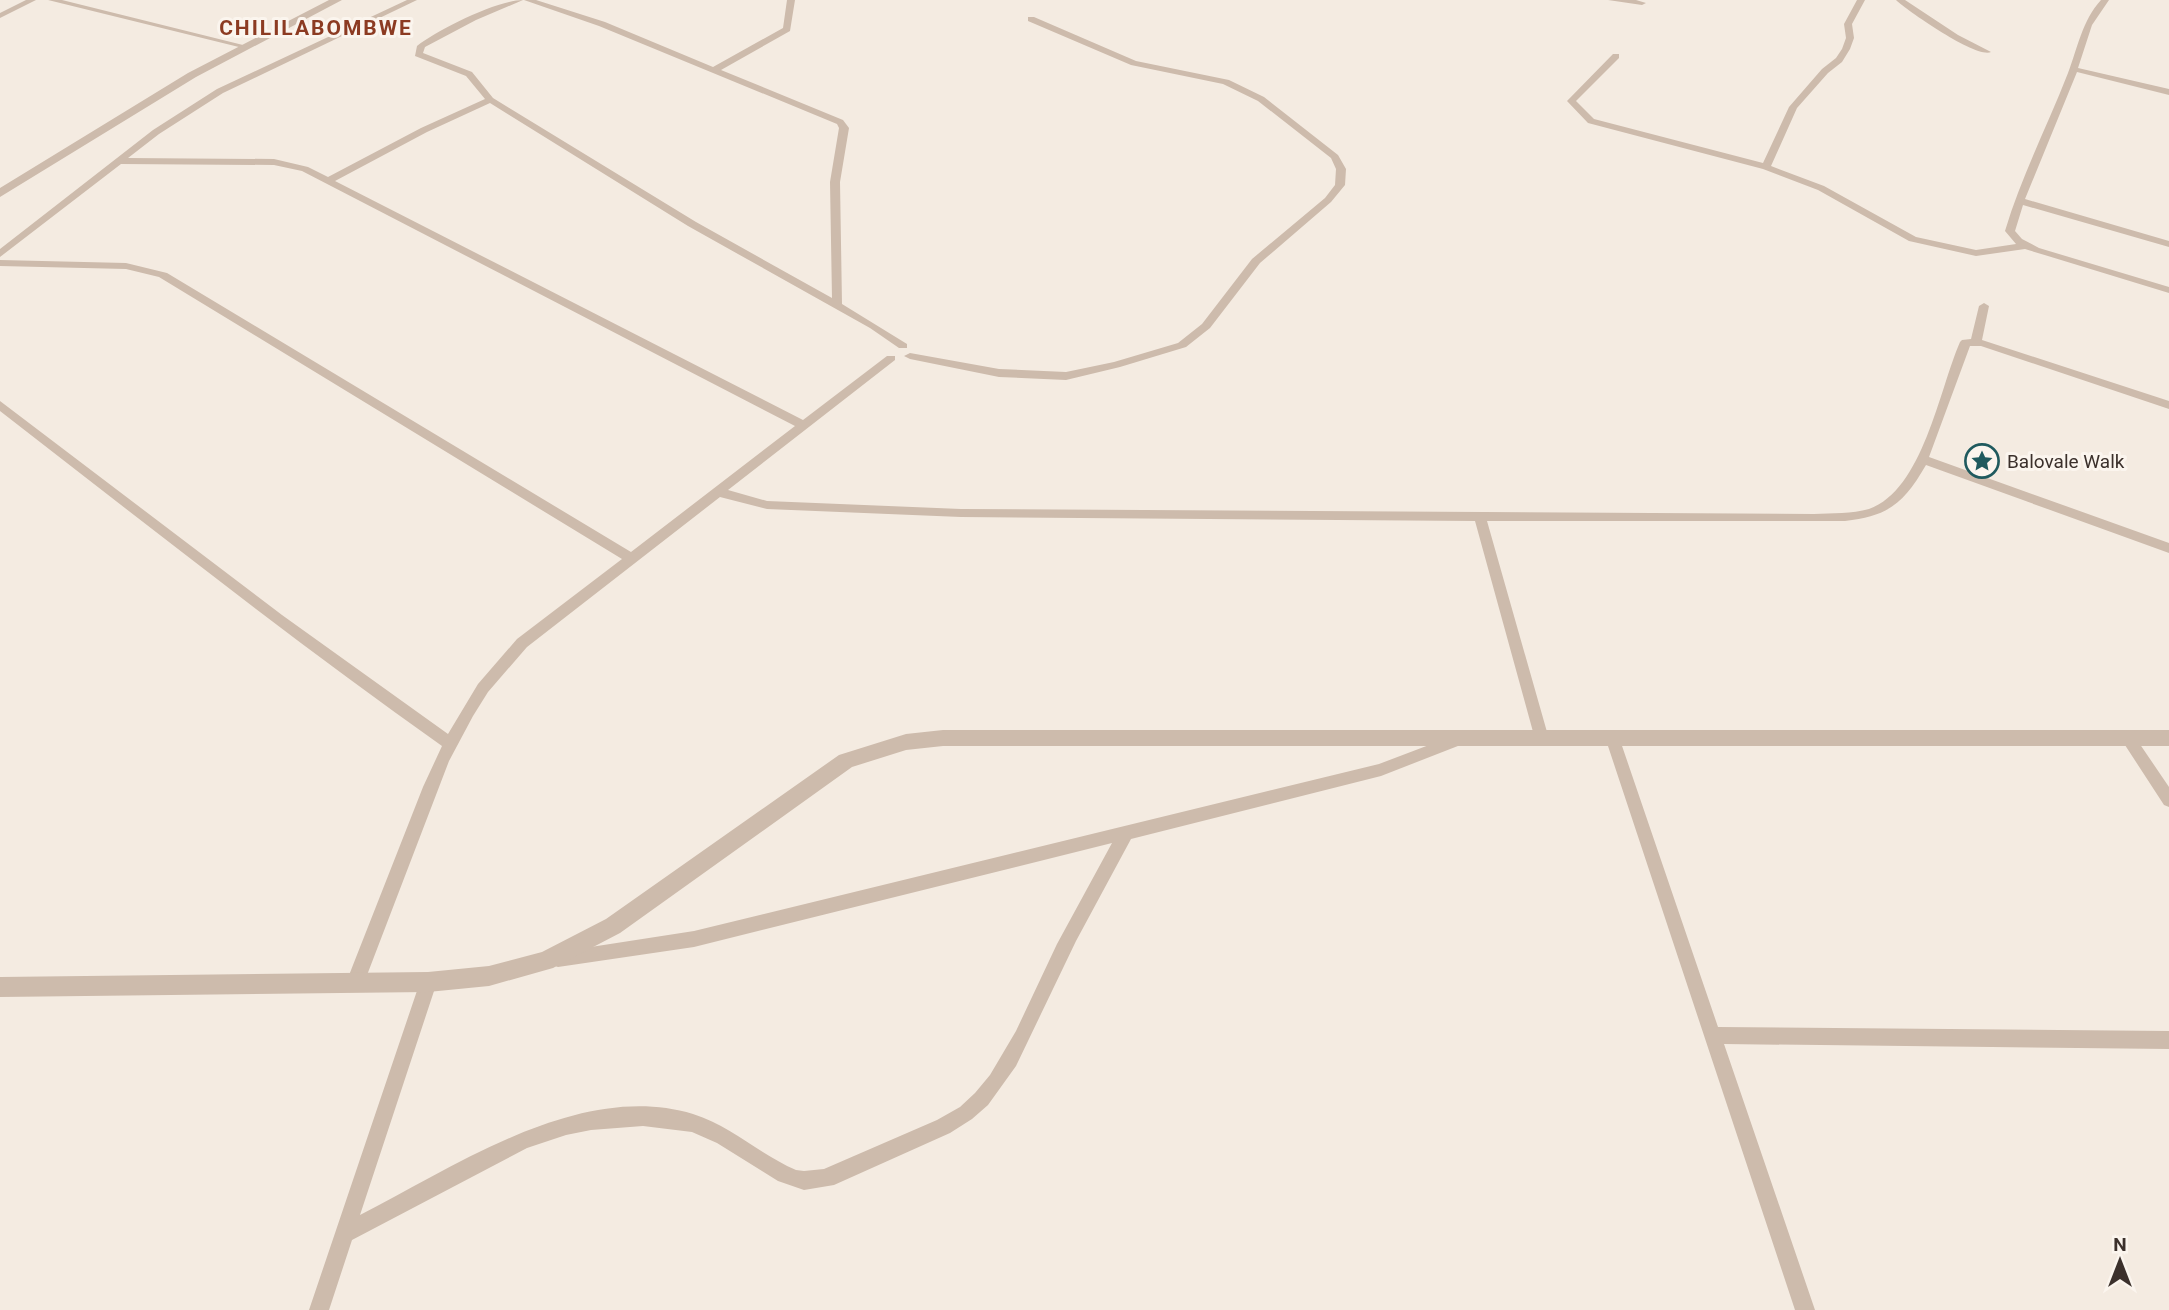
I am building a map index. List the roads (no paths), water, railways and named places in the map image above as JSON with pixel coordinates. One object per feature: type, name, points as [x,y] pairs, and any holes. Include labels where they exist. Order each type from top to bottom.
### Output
[{"type":"street","points":[[0,16],[32,0]]},
{"type":"street","points":[[52,0],[247,47]]},
{"type":"street","points":[[0,193],[131,111],[337,0]]},
{"type":"street","points":[[0,254],[156,132],[220,91],[413,0]]},
{"type":"street","points":[[519,0],[473,18],[417,50],[424,57],[469,74],[490,100],[522,117],[692,224],[837,306],[907,351]]},
{"type":"street","points":[[528,0],[602,24],[840,121],[844,128],[835,182],[837,306]]},
{"type":"street","points":[[714,70],[787,29],[791,0]]},
{"type":"street","points":[[1612,0],[1642,3]]},
{"type":"street","points":[[1766,167],[1793,107],[1825,71],[1839,60],[1846,49],[1850,38],[1848,24],[1861,0]]},
{"type":"street","points":[[1900,0],[1947,32],[1987,52]]},
{"type":"street","points":[[2024,246],[2010,231],[2018,200],[2074,69],[2086,29],[2105,0]]},
{"type":"street","points":[[355,983],[449,742],[475,697],[499,665],[522,643],[891,358],[890,351],[907,351],[999,373],[1066,376],[1116,365],[1182,345],[1206,326],[1256,261],[1314,215],[1340,185],[1341,169],[1335,157],[1261,99],[1226,82],[1134,63],[1031,19]]},
{"type":"street","points":[[1616,57],[1571,101],[1591,121],[1766,167],[1821,188],[1913,239],[1981,253],[2024,246],[2169,290]]},
{"type":"street","points":[[2074,69],[2169,92]]},
{"type":"street","points":[[329,180],[424,130],[490,100]]},
{"type":"street","points":[[122,161],[288,163],[329,180],[805,426]]},
{"type":"street","points":[[2018,200],[2169,244]]},
{"type":"street","points":[[0,263],[126,266],[163,275],[630,558]]},
{"type":"street","points":[[1976,342],[1984,306]]},
{"type":"street","points":[[719,492],[760,504],[841,509],[1480,517],[1755,518],[1859,514],[1894,503],[1922,459],[1965,345],[1976,342],[2169,405]]},
{"type":"street","points":[[0,405],[130,509],[368,687],[449,742]]},
{"type":"street","points":[[1922,459],[2169,548]]},
{"type":"street","points":[[1480,517],[1542,739]]},
{"type":"street","points":[[546,961],[612,926],[846,761],[874,750],[943,738],[2169,738]]},
{"type":"street","points":[[0,987],[428,982],[489,976],[546,961],[694,939],[1381,770],[1462,738]]},
{"type":"street","points":[[2128,738],[2169,800]]},
{"type":"street","points":[[1613,740],[1805,1310]]},
{"type":"street","points":[[346,1233],[522,1141],[547,1130],[573,1124],[657,1118],[691,1121],[743,1146],[780,1173],[800,1181],[826,1177],[966,1113],[988,1093],[1027,1028],[1063,949],[1126,833]]},
{"type":"street","points":[[319,1310],[428,982]]},
{"type":"street","points":[[1712,1035],[2169,1040]]},
{"type":"place","name":"Balovale Walk","points":[[1982,461]]},
{"type":"district","name":"CHILILABOMBWE","points":[[316,28]]}]
